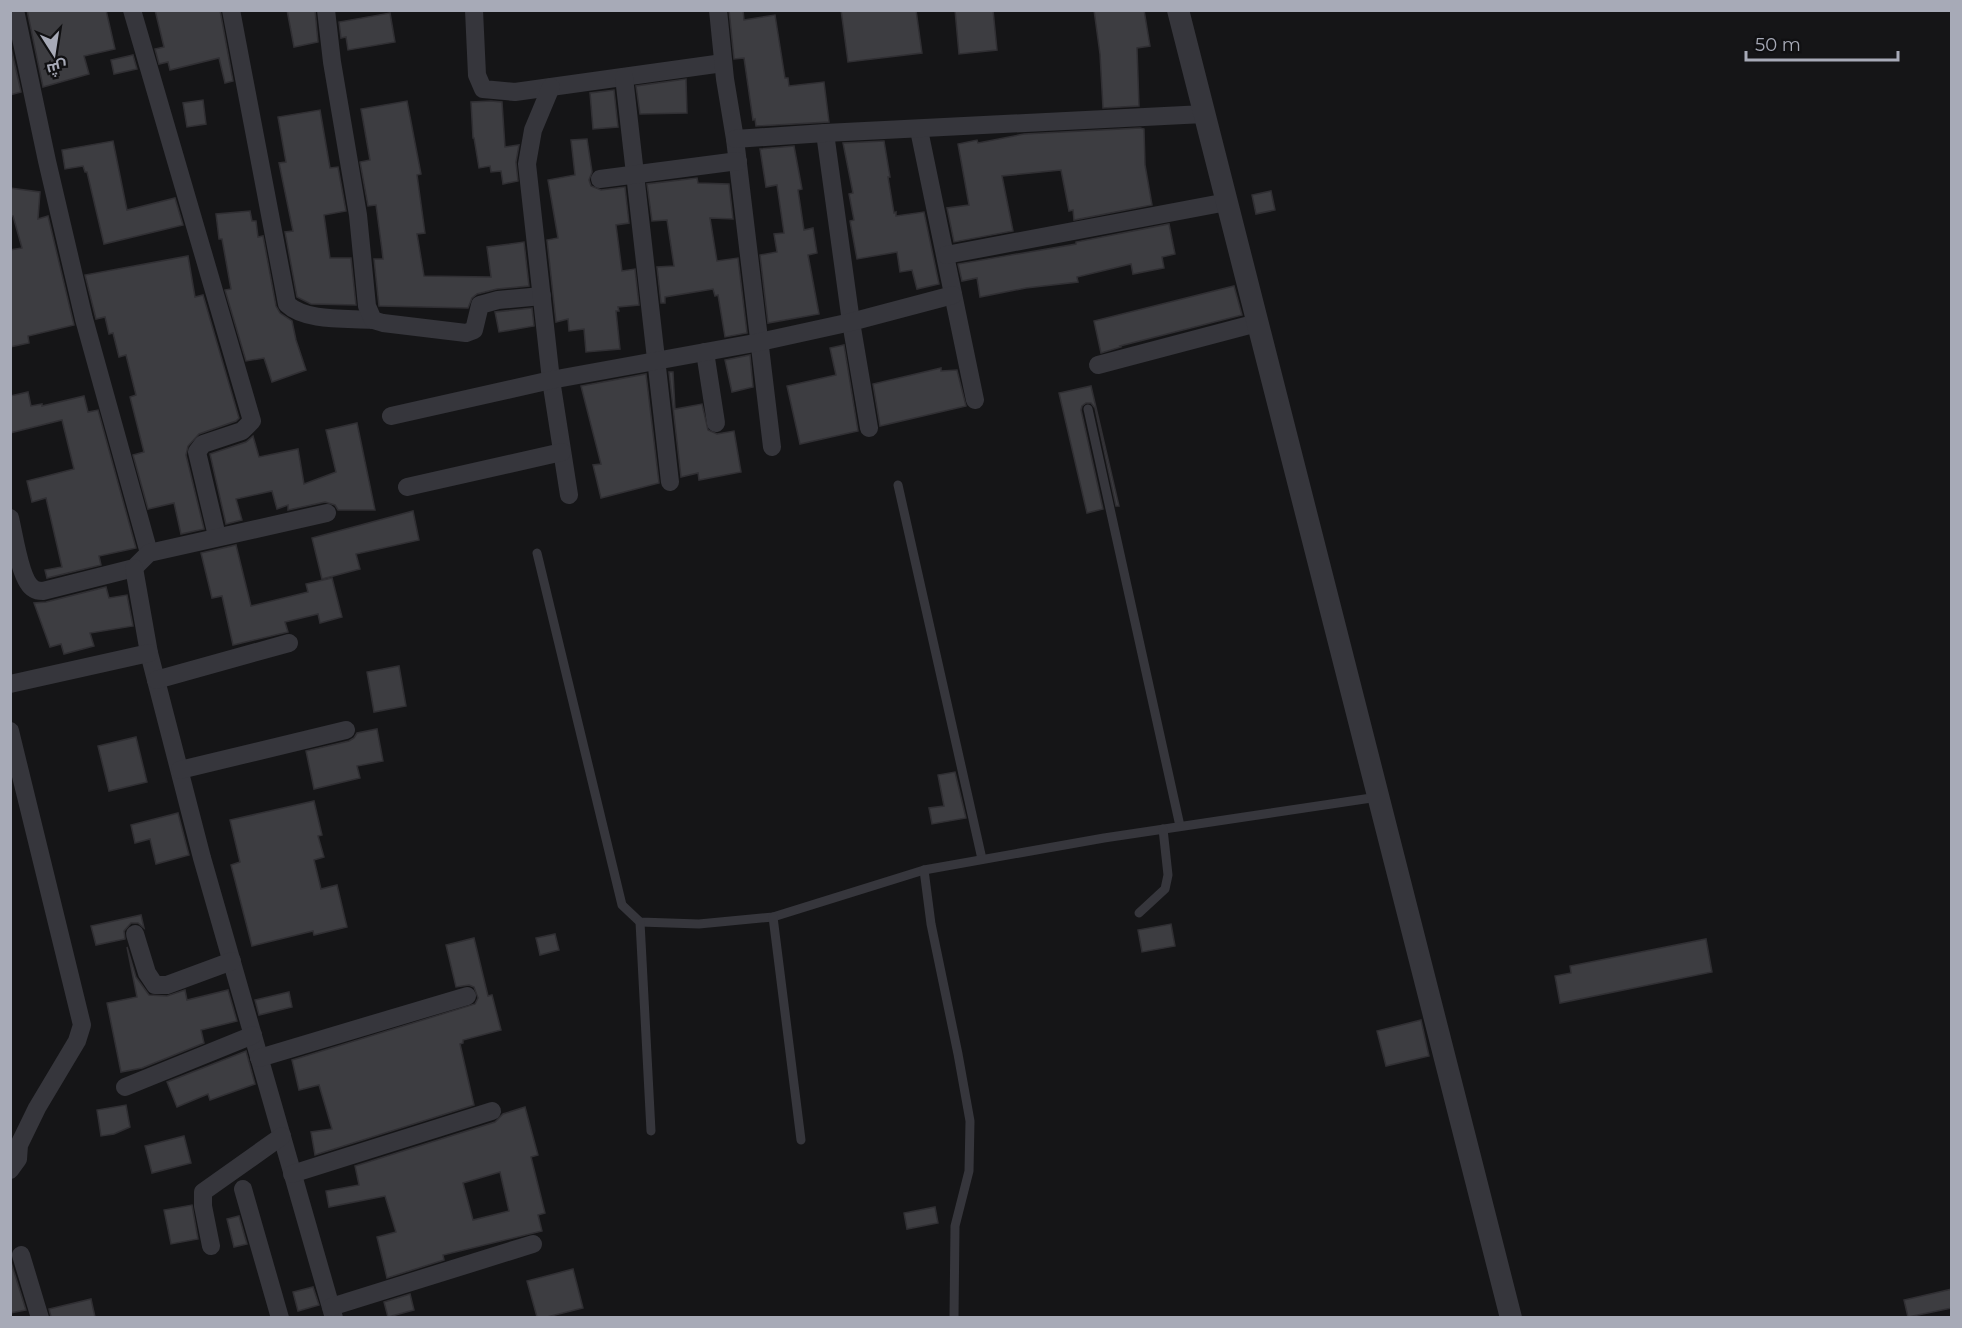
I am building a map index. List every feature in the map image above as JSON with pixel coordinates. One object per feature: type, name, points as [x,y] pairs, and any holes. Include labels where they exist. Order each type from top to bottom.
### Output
[{"type":"street","points":[[15,10],[46,161],[84,320],[149,553]]},
{"type":"street","points":[[132,10],[252,421],[242,431],[203,444],[197,452],[217,536]]},
{"type":"street","points":[[231,10],[287,304],[295,312],[308,316],[373,320],[466,333],[474,330],[480,305],[498,300],[542,296]]},
{"type":"street","points":[[326,10],[332,62],[358,215],[368,306],[373,320]]},
{"type":"street","points":[[474,10],[477,75],[483,89],[515,92],[723,63]]},
{"type":"street","points":[[718,10],[772,447]]},
{"type":"street","points":[[1178,10],[1510,1317]]},
{"type":"street","points":[[624,77],[670,482]]},
{"type":"street","points":[[551,87],[533,130],[527,164],[551,380],[569,495]]},
{"type":"street","points":[[735,139],[1204,114]]},
{"type":"street","points":[[919,130],[975,400]]},
{"type":"street","points":[[825,133],[851,322],[869,428]]},
{"type":"street","points":[[600,179],[738,161]]},
{"type":"street","points":[[946,255],[1227,202]]},
{"type":"street","points":[[391,416],[551,380],[760,342],[851,322],[953,295]]},
{"type":"street","points":[[1098,365],[1257,322]]},
{"type":"street","points":[[705,352],[716,423]]},
{"type":"street","points":[[407,487],[562,452]]},
{"type":"street","points":[[10,518],[23,572],[34,589],[43,591],[134,568],[149,553],[327,513]]},
{"type":"street","points":[[134,568],[156,680],[232,962],[332,1312],[533,1244]]},
{"type":"street","points":[[156,680],[289,643]]},
{"type":"street","points":[[10,684],[149,653]]},
{"type":"street","points":[[180,770],[346,730]]},
{"type":"street","points":[[10,731],[82,1025],[77,1041],[37,1108],[20,1145],[18,1160],[10,1170]]},
{"type":"street","points":[[135,934],[147,973],[155,985],[167,985],[232,962]]},
{"type":"street","points":[[259,1058],[467,996]]},
{"type":"street","points":[[125,1087],[253,1035]]},
{"type":"street","points":[[292,1173],[492,1111]]},
{"type":"street","points":[[211,1246],[203,1206],[203,1192],[282,1136]]},
{"type":"street","points":[[243,1189],[280,1317]]},
{"type":"street","points":[[21,1255],[40,1317]]},
{"type":"lane","points":[[1088,410],[1180,826]]},
{"type":"lane","points":[[898,485],[982,860]]},
{"type":"lane","points":[[537,553],[622,905],[640,921],[699,924],[773,917],[924,870],[1180,826],[1378,797]]},
{"type":"lane","points":[[1139,913],[1165,889],[1168,875],[1163,829]]},
{"type":"lane","points":[[924,870],[931,924],[970,1121],[969,1171],[955,1226],[954,1317]]},
{"type":"lane","points":[[773,917],[801,1140]]},
{"type":"lane","points":[[640,921],[651,1131]]},
{"type":"building","points":[[27,10],[106,10],[115,49],[84,56],[89,74],[43,87]]},
{"type":"building","points":[[155,10],[220,10],[233,81],[225,83],[219,58],[170,70],[168,62],[159,64],[155,49],[164,47]]},
{"type":"building","points":[[287,10],[315,10],[318,42],[294,47]]},
{"type":"building","points":[[729,10],[743,10],[744,20],[775,15],[785,78],[788,78],[789,86],[824,82],[829,122],[756,126],[755,119],[753,120],[744,58],[734,59]]},
{"type":"building","points":[[841,10],[916,10],[922,53],[848,62]]},
{"type":"building","points":[[955,10],[993,10],[997,50],[959,54]]},
{"type":"building","points":[[1094,10],[1144,10],[1150,46],[1137,48],[1139,106],[1103,108],[1100,54]]},
{"type":"building","points":[[390,13],[395,42],[348,50],[346,37],[341,38],[339,22]]},
{"type":"building","points":[[10,43],[21,92],[10,95]]},
{"type":"building","points":[[133,55],[137,69],[114,74],[111,60]]},
{"type":"building","points":[[686,79],[687,113],[640,114],[636,86]]},
{"type":"building","points":[[614,90],[618,127],[593,129],[590,93]]},
{"type":"building","points":[[203,100],[206,124],[187,127],[183,103]]},
{"type":"building","points":[[407,101],[421,174],[417,175],[425,233],[417,234],[424,276],[491,277],[487,247],[524,242],[529,286],[497,289],[477,294],[472,298],[468,308],[379,306],[374,259],[383,259],[376,205],[368,206],[360,162],[370,160],[361,109]]},
{"type":"building","points":[[471,102],[502,102],[505,147],[519,145],[516,162],[518,181],[503,184],[501,171],[491,172],[490,166],[479,168],[473,138]]},
{"type":"building","points":[[320,110],[330,168],[338,167],[346,211],[324,215],[330,258],[351,258],[356,305],[311,304],[297,297],[285,232],[293,231],[279,163],[286,162],[278,117]]},
{"type":"building","points":[[1144,129],[1145,165],[1152,205],[1074,220],[1073,210],[1069,211],[1061,170],[1002,176],[1013,231],[954,242],[947,208],[969,205],[958,144],[977,140],[978,143],[1024,134]]},
{"type":"building","points":[[587,139],[592,172],[589,180],[591,186],[601,190],[625,187],[629,223],[616,225],[622,271],[635,269],[639,305],[618,307],[619,311],[616,311],[620,349],[586,352],[584,329],[569,331],[568,319],[556,322],[547,240],[558,238],[548,180],[575,175],[571,140]]},
{"type":"building","points":[[113,141],[127,210],[175,198],[183,225],[104,244],[87,172],[83,166],[65,169],[62,150]]},
{"type":"building","points":[[884,141],[894,213],[896,212],[896,216],[924,212],[939,284],[917,289],[912,270],[900,272],[897,252],[857,259],[850,221],[854,220],[849,194],[853,193],[843,143]]},
{"type":"building","points":[[794,146],[802,189],[798,190],[804,230],[813,228],[817,253],[808,255],[819,314],[768,323],[760,255],[777,252],[774,234],[784,233],[777,185],[766,187],[760,149]]},
{"type":"building","points":[[697,178],[698,183],[729,184],[733,219],[710,218],[717,261],[738,258],[747,333],[725,337],[718,295],[715,296],[713,289],[665,297],[665,303],[661,303],[657,267],[674,266],[667,220],[652,221],[647,184]]},
{"type":"building","points":[[10,188],[40,192],[38,219],[48,216],[74,325],[28,336],[29,343],[10,347],[10,250],[22,248],[13,216],[10,216]]},
{"type":"building","points":[[1271,191],[1275,210],[1256,214],[1252,195]]},
{"type":"building","points":[[250,211],[252,221],[256,221],[258,237],[263,236],[276,306],[280,313],[292,321],[306,370],[272,382],[264,358],[246,361],[225,290],[231,289],[222,239],[219,239],[216,214]]},
{"type":"building","points":[[1169,224],[1175,254],[1162,257],[1164,268],[1133,274],[1131,264],[1077,277],[1078,282],[1026,288],[980,297],[977,278],[962,281],[958,264],[1076,244],[1076,242]]},
{"type":"building","points":[[188,256],[195,297],[203,295],[239,418],[199,434],[188,446],[186,455],[204,529],[181,534],[174,503],[148,509],[133,455],[144,452],[130,397],[136,395],[126,355],[119,357],[113,333],[109,334],[105,317],[96,319],[85,275]]},
{"type":"building","points":[[1234,286],[1242,315],[1120,346],[1101,353],[1094,321]]},
{"type":"building","points":[[532,308],[534,326],[499,332],[495,312]]},
{"type":"building","points":[[844,345],[858,431],[800,444],[787,386],[836,375],[830,348]]},
{"type":"building","points":[[750,355],[753,387],[732,392],[725,360]]},
{"type":"building","points":[[941,368],[941,371],[957,370],[966,406],[880,426],[873,384]]},
{"type":"building","points":[[669,372],[673,372],[675,409],[702,404],[708,430],[717,434],[734,431],[741,472],[699,480],[698,473],[681,477]]},
{"type":"building","points":[[646,374],[659,483],[601,498],[593,465],[601,464],[581,386]]},
{"type":"building","points":[[1091,386],[1119,506],[1116,506],[1095,408],[1091,403],[1086,403],[1081,410],[1103,509],[1087,513],[1059,393]]},
{"type":"building","points":[[28,392],[31,406],[42,404],[42,406],[84,396],[88,412],[98,410],[136,548],[99,556],[101,565],[47,578],[45,570],[62,567],[46,498],[32,502],[27,481],[74,469],[62,420],[10,433],[10,396]]},
{"type":"building","points":[[357,423],[375,510],[338,510],[335,505],[325,502],[288,510],[288,505],[277,509],[272,491],[236,499],[242,520],[226,524],[210,454],[246,442],[253,436],[259,457],[298,449],[304,484],[336,472],[326,430]]},
{"type":"building","points":[[413,511],[419,540],[356,554],[360,569],[322,579],[312,538]]},
{"type":"building","points":[[236,545],[251,606],[308,592],[306,584],[332,578],[342,617],[320,623],[318,614],[285,622],[288,632],[233,645],[222,596],[212,598],[201,553]]},
{"type":"building","points":[[106,587],[109,598],[127,595],[133,626],[90,633],[94,646],[64,654],[61,644],[50,647],[34,603]]},
{"type":"building","points":[[399,666],[406,706],[374,712],[367,672]]},
{"type":"building","points":[[377,729],[383,761],[357,766],[360,778],[314,789],[306,751],[349,741],[357,733]]},
{"type":"building","points":[[136,737],[147,782],[109,791],[98,746]]},
{"type":"building","points":[[955,772],[966,818],[932,824],[929,808],[944,806],[938,775]]},
{"type":"building","points":[[314,801],[322,835],[318,836],[324,857],[314,860],[321,889],[337,885],[347,927],[314,935],[313,931],[252,946],[231,865],[240,862],[230,820]]},
{"type":"building","points":[[178,813],[189,855],[156,864],[150,839],[135,843],[131,825]]},
{"type":"building","points":[[141,915],[144,928],[138,923],[131,923],[124,931],[125,939],[96,945],[91,926]]},
{"type":"building","points":[[1171,924],[1175,946],[1142,952],[1138,930]]},
{"type":"building","points":[[555,934],[559,950],[540,955],[536,938]]},
{"type":"building","points":[[474,938],[488,996],[492,995],[501,1030],[463,1040],[460,1044],[474,1105],[315,1155],[311,1132],[332,1129],[319,1085],[299,1090],[292,1060],[475,1004],[478,998],[474,987],[469,985],[456,987],[446,945]]},
{"type":"building","points":[[1706,939],[1712,972],[1560,1003],[1555,976],[1571,973],[1570,966]]},
{"type":"building","points":[[127,947],[136,977],[149,995],[167,996],[185,990],[187,1000],[228,990],[237,1021],[201,1030],[204,1043],[142,1068],[121,1072],[107,1003],[137,997]]},
{"type":"building","points":[[289,992],[292,1007],[259,1015],[255,1000]]},
{"type":"building","points":[[1421,1020],[1429,1056],[1386,1066],[1377,1031]]},
{"type":"building","points":[[246,1051],[255,1084],[210,1100],[208,1094],[177,1107],[167,1082]]},
{"type":"building","points":[[126,1105],[130,1127],[114,1134],[101,1136],[97,1110]]},
{"type":"building","points":[[525,1107],[538,1155],[531,1157],[545,1213],[538,1215],[542,1231],[443,1255],[444,1260],[387,1278],[377,1237],[396,1232],[385,1196],[329,1207],[326,1191],[359,1185],[355,1166],[495,1122],[503,1114]],"holes":[[[500,1172],[509,1211],[473,1220],[463,1183]]]},
{"type":"building","points":[[184,1136],[191,1163],[152,1173],[145,1146]]},
{"type":"building","points":[[192,1205],[198,1239],[171,1244],[164,1210]]},
{"type":"building","points":[[935,1207],[938,1223],[907,1229],[904,1213]]},
{"type":"building","points":[[239,1216],[247,1244],[234,1247],[227,1219]]},
{"type":"building","points":[[10,1259],[26,1310],[10,1313]]},
{"type":"building","points":[[573,1269],[583,1308],[547,1317],[537,1317],[527,1281]]},
{"type":"building","points":[[313,1287],[319,1305],[298,1311],[293,1292]]},
{"type":"building","points":[[1952,1289],[1952,1308],[1908,1317],[1904,1300]]},
{"type":"building","points":[[410,1294],[414,1310],[388,1317],[384,1302]]},
{"type":"building","points":[[91,1299],[95,1317],[51,1317],[49,1309]]}]
